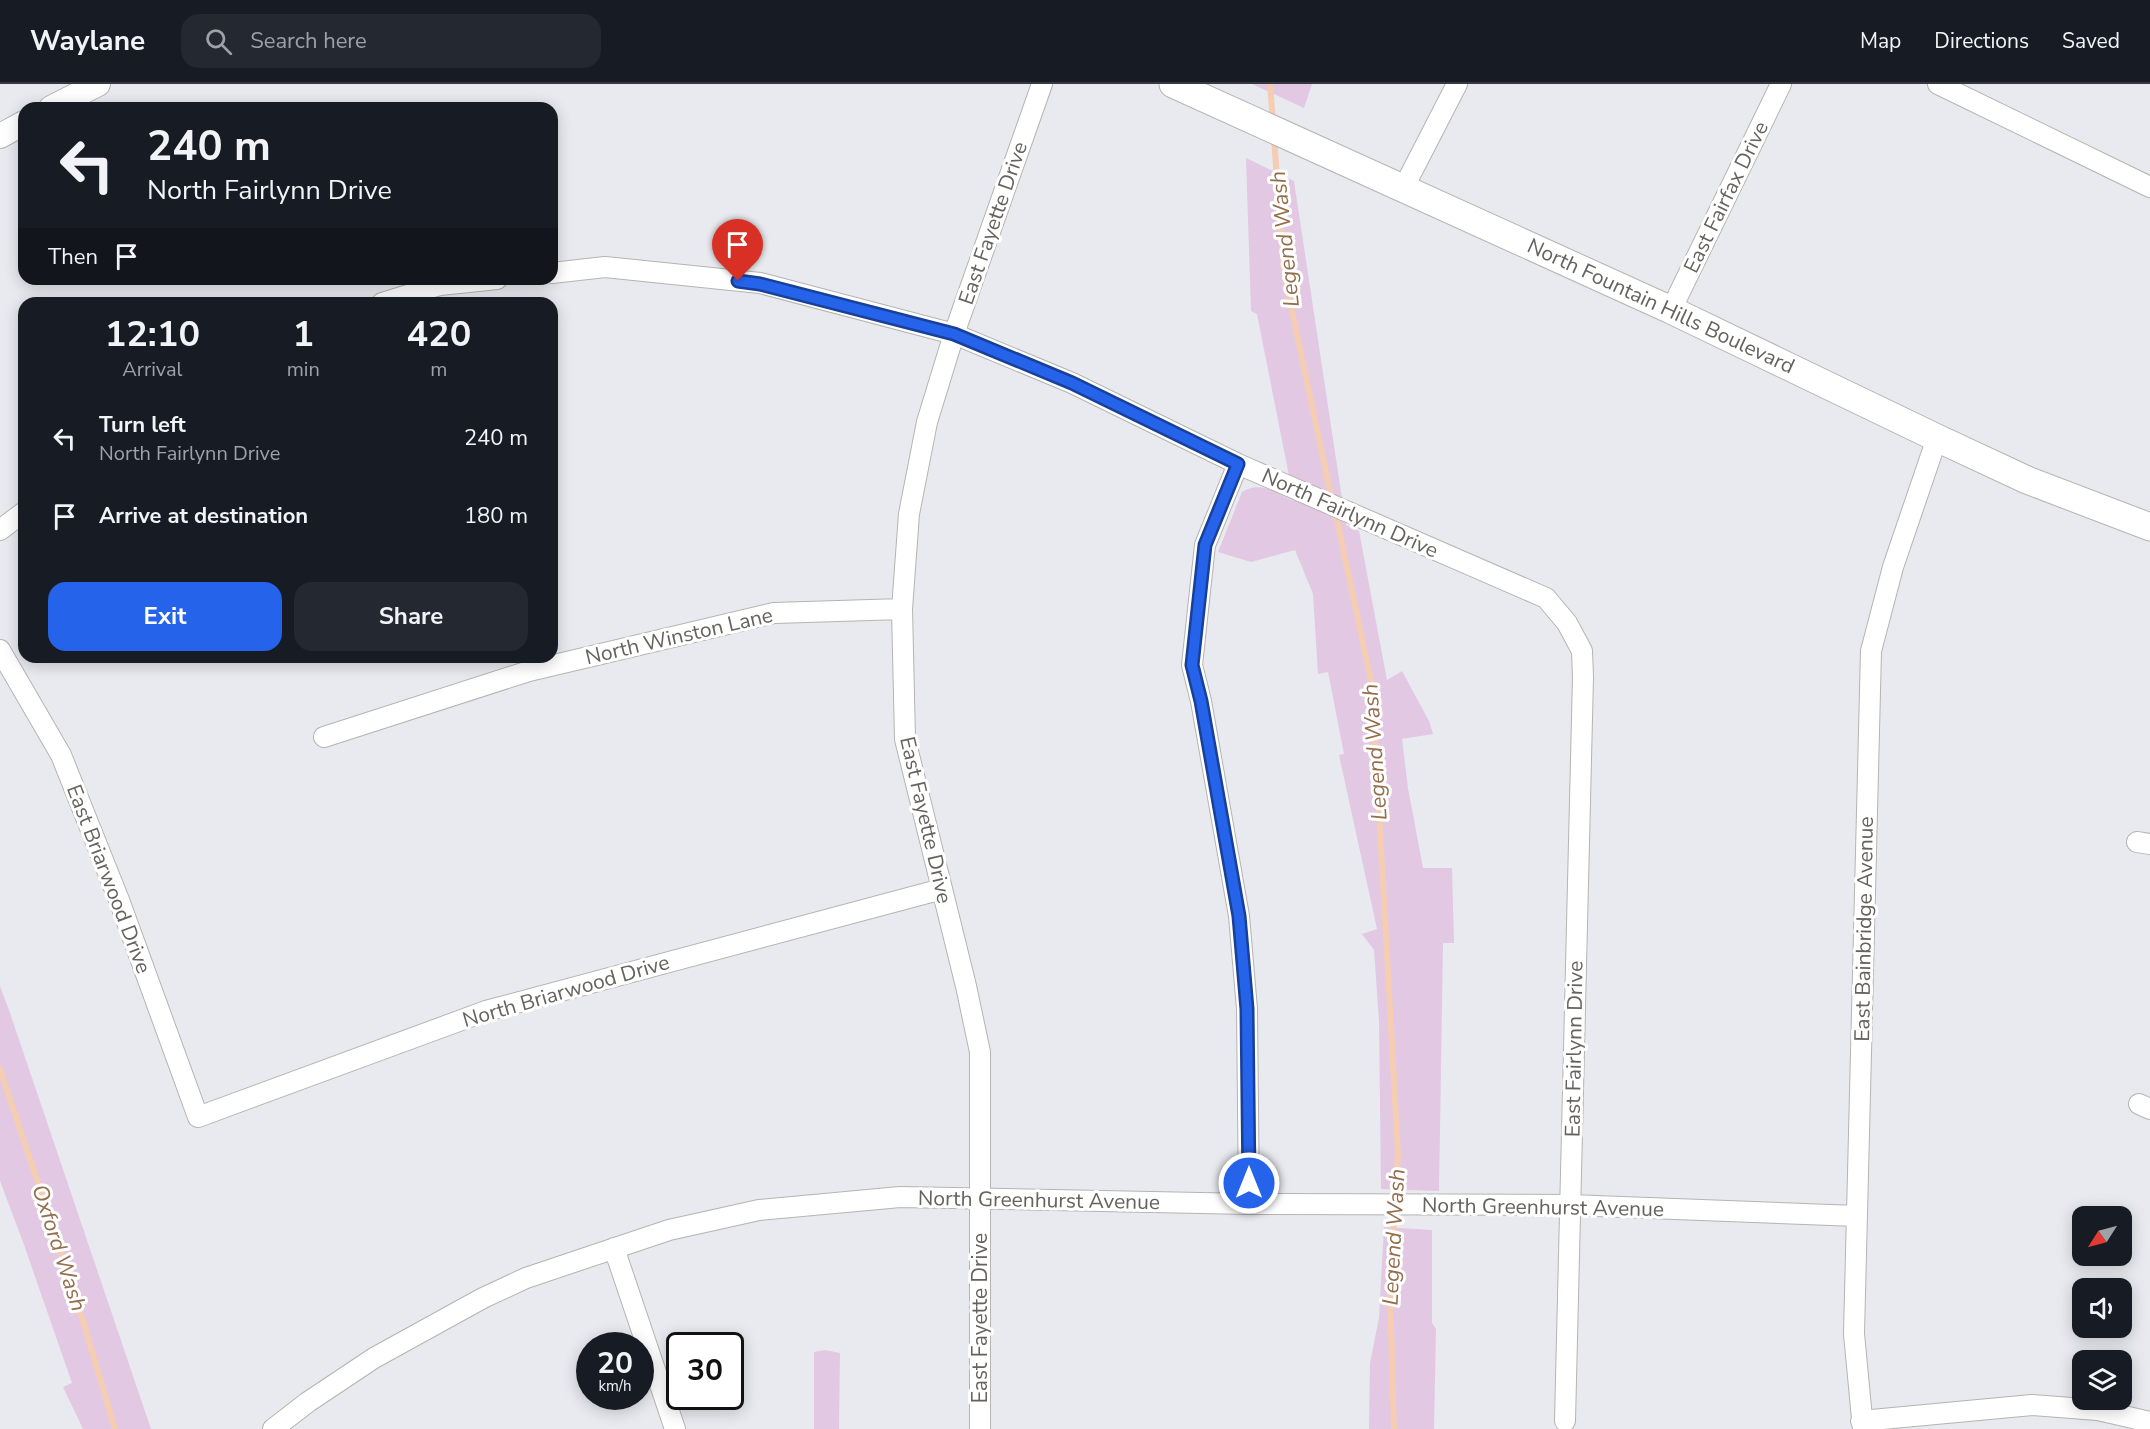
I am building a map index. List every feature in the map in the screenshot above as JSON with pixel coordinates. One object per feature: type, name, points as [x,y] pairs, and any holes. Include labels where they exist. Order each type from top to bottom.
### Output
[{"type":"main road","name":"North Fountain Hills Boulevard","points":[[1173,84],[1671,310],[2027,480],[2150,527]]},
{"type":"street","points":[[63,102],[98,84]]},
{"type":"street","name":"East Fayette Drive","points":[[980,1429],[980,1052],[905,739],[902,609],[909,514],[927,422],[954,334],[1042,84]]},
{"type":"street","points":[[1404,187],[1457,84]]},
{"type":"street","name":"East Fairfax Drive","points":[[1671,310],[1781,84]]},
{"type":"street","points":[[1938,84],[2148,181]]},
{"type":"street","points":[[0,136],[18,126]]},
{"type":"street","name":"North Fairlynn Drive","points":[[558,272],[605,267],[760,284],[954,334],[1072,383],[1238,464],[1546,598],[1567,623],[1582,651],[1583,677]]},
{"type":"street","points":[[401,297],[440,285]]},
{"type":"street","name":"East Bainbridge Avenue","points":[[1862,1425],[1854,1334],[1871,651],[1893,567],[1937,438]]},
{"type":"street","points":[[1238,464],[1205,545],[1192,665],[1201,701],[1239,916],[1247,1009],[1249,1204]]},
{"type":"street","points":[[0,530],[18,516]]},
{"type":"street","name":"North Winston Lane","points":[[324,737],[529,671],[774,613],[902,609]]},
{"type":"street","name":"East Briarwood Drive","points":[[0,650],[61,755],[120,900],[198,1116]]},
{"type":"street","name":"East Fairlynn Drive","points":[[1565,1421],[1583,677]]},
{"type":"street","name":"North Briarwood Drive","points":[[198,1116],[486,1011],[942,889]]},
{"type":"street","name":"North Greenhurst Avenue","points":[[273,1429],[308,1402],[374,1358],[446,1317],[526,1278],[669,1230],[759,1210],[900,1197],[1249,1204],[1570,1205],[1857,1216]]},
{"type":"street","points":[[614,1248],[675,1429]]},
{"type":"street","points":[[1862,1425],[2032,1405],[2098,1410],[2150,1422]]},
{"type":"shaded area","points":[[1252,84],[1312,84],[1304,108]]},
{"type":"shaded area","points":[[1246,158],[1294,181],[1346,525],[1359,531],[1387,680],[1402,671],[1429,721],[1433,734],[1402,739],[1408,788],[1423,868],[1452,868],[1454,943],[1443,943],[1439,1191],[1381,1189],[1379,1021],[1374,950],[1362,934],[1377,929],[1339,755],[1344,754],[1328,672],[1318,674],[1313,594],[1295,550],[1251,562],[1218,552],[1242,492],[1257,487],[1269,489],[1294,501],[1257,314],[1251,311]]},
{"type":"shaded area","points":[[0,986],[151,1429],[83,1429],[63,1387],[72,1383],[0,1181]]},
{"type":"shaded area","points":[[1384,1227],[1432,1230],[1432,1323],[1436,1329],[1434,1429],[1369,1429],[1370,1363],[1379,1318]]},
{"type":"shaded area","points":[[825,1350],[840,1353],[839,1429],[814,1429],[814,1352]]},
{"type":"waterway","name":"Legend Wash","points":[[1270,84],[1273,122]]},
{"type":"waterway","name":"Legend Wash","points":[[1274,138],[1284,273],[1332,501]]},
{"type":"waterway","name":"Legend Wash","points":[[1335,511],[1372,686],[1398,1153],[1390,1293],[1394,1429]]},
{"type":"waterway","name":"Oxford Wash","points":[[0,1069],[78,1304],[115,1429]]},
{"type":"route","points":[[738,281],[760,284],[954,334],[1072,383],[1238,464],[1205,545],[1192,665],[1201,701],[1239,916],[1247,1009],[1249,1183]]}]
